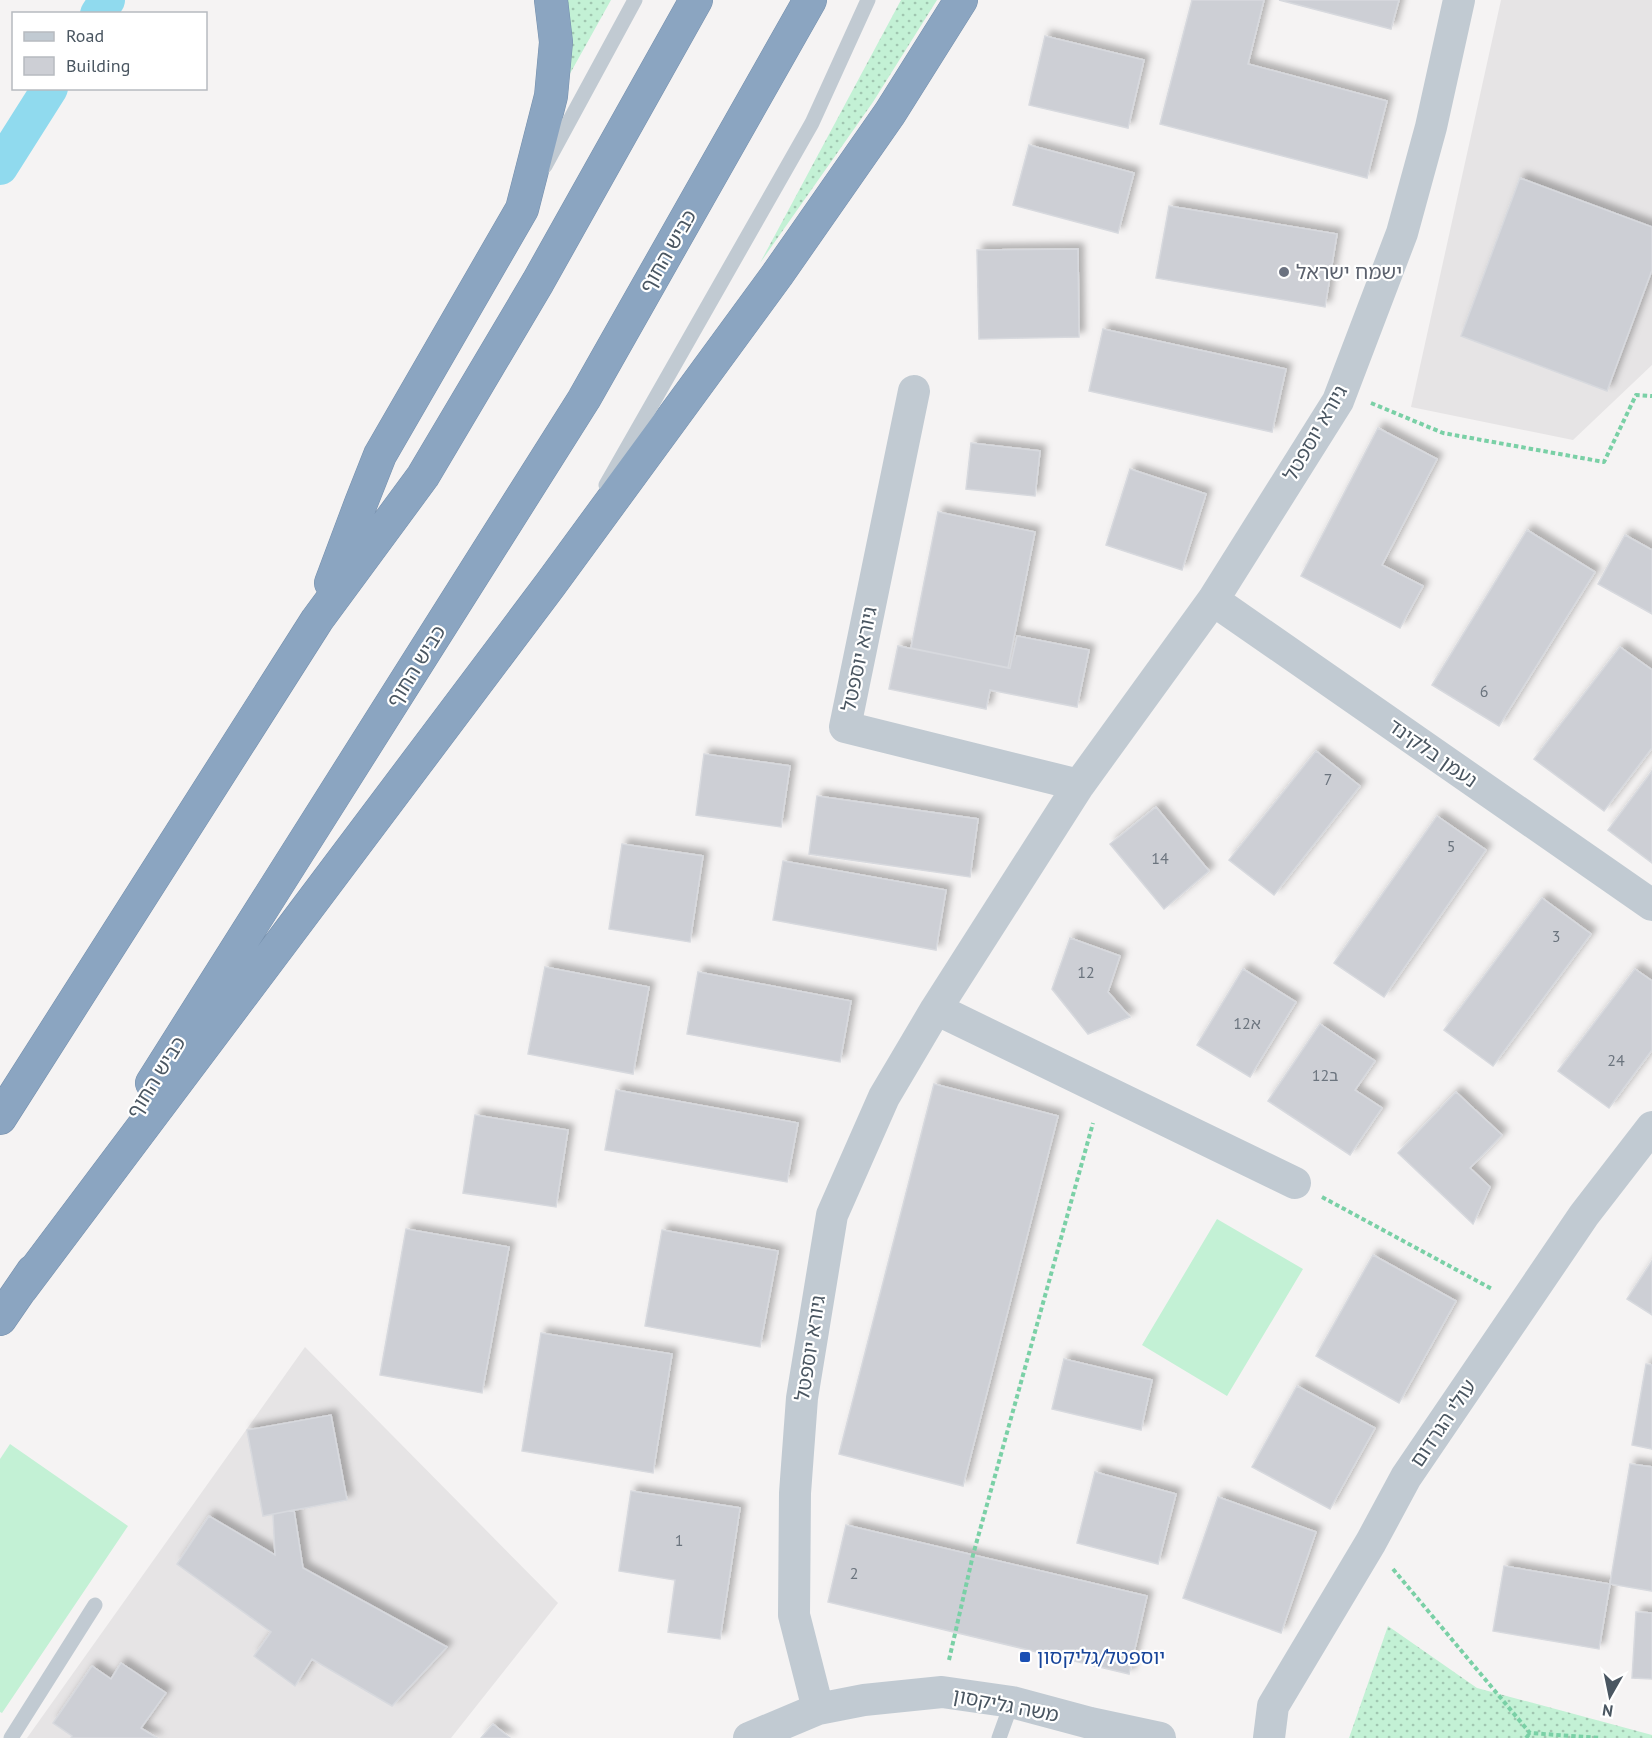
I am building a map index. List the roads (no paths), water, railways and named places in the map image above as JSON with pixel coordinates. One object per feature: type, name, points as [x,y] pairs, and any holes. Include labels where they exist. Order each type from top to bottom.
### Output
[{"type":"highway","points":[[317,620],[380,455],[522,209],[551,96],[556,42],[551,0]]},
{"type":"highway","points":[[0,1118],[317,620],[423,476],[538,282],[696,0]]},
{"type":"highway","name":"כביש החוף","points":[[0,1319],[584,399],[810,0]]},
{"type":"highway","points":[[21,1289],[545,591],[777,275],[890,113],[961,0]]},
{"type":"street","name":"גיורא יוספטל","points":[[818,1709],[794,1616],[795,1493],[802,1398],[832,1215],[884,1097],[936,1009],[1079,785],[1213,600],[1342,390],[1402,233],[1431,127],[1459,0]]},
{"type":"street","name":"גיורא יוספטל","points":[[914,391],[845,727],[1079,785]]},
{"type":"street","name":"נעמן בלקינד","points":[[1213,600],[1652,905]]},
{"type":"street","points":[[936,1009],[1295,1183]]},
{"type":"street","name":"עולי הגרדום","points":[[1269,1738],[1274,1706],[1371,1542],[1406,1477],[1584,1215],[1652,1127]]},
{"type":"street","name":"משה גליקסון","points":[[749,1738],[818,1709],[864,1700],[942,1692],[1012,1702],[1090,1723],[1160,1738]]},
{"type":"lane","points":[[522,209],[635,0]]},
{"type":"lane","points":[[545,591],[812,123],[868,0]]},
{"type":"lane","points":[[11,1738],[95,1605]]},
{"type":"lane","points":[[999,1738],[1012,1702]]},
{"type":"waterway","points":[[99,12],[107,0]]},
{"type":"waterway","points":[[0,167],[49,90]]},
{"type":"place","name":"ישמח ישראל","points":[[1284,272]]},
{"type":"place","name":"יוספטל/גליקסון","points":[[1025,1657]]}]
